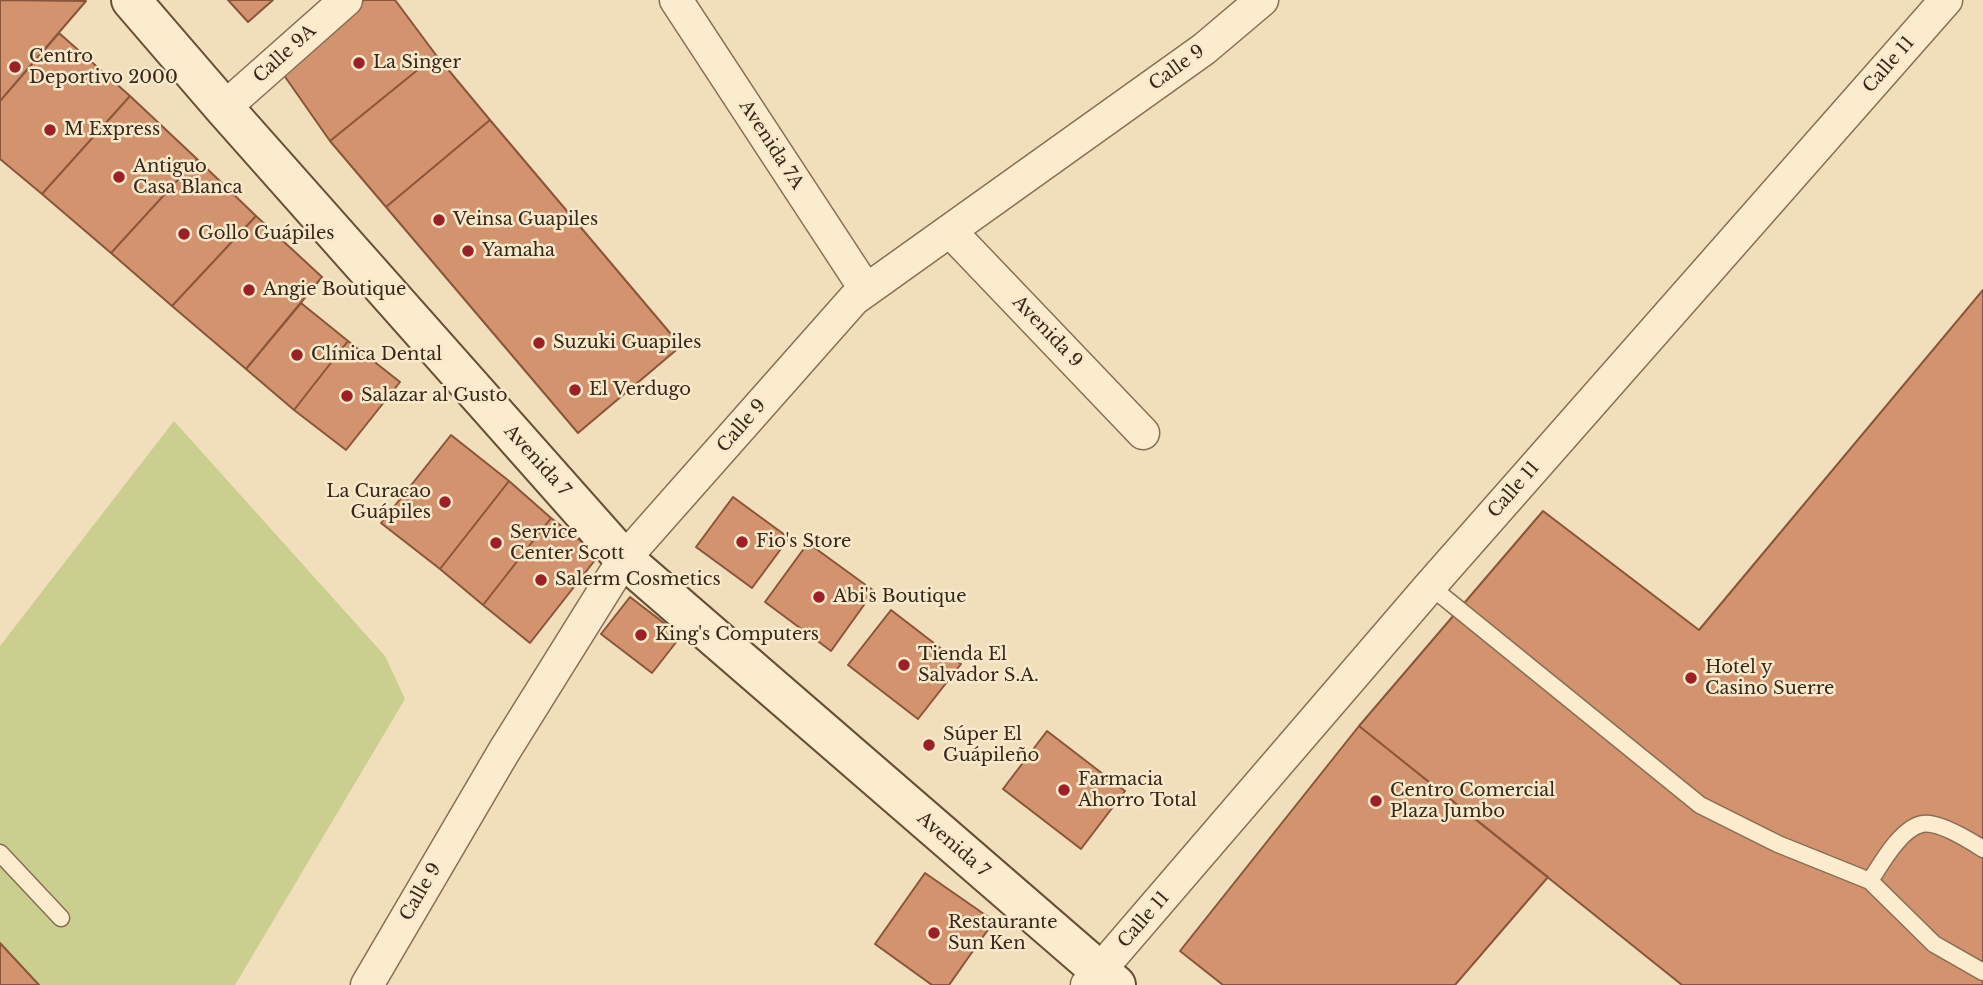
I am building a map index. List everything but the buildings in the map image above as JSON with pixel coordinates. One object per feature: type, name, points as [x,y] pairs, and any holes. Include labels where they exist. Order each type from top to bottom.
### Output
[{"type":"main road","name":"Avenida 7","points":[[131,0],[624,559],[1101,981]]},
{"type":"street","name":"Calle 9A","points":[[224,108],[346,0]]},
{"type":"street","name":"Avenida 7A","points":[[676,0],[866,290]]},
{"type":"street","name":"Calle 11","points":[[1101,981],[1430,586],[1946,0]]},
{"type":"street","name":"Calle 9","points":[[367,985],[503,753],[624,559],[854,299],[1204,49],[1241,6]]},
{"type":"street","name":"Avenida 9","points":[[950,231],[1143,433]]},
{"type":"lane","points":[[1430,586],[1700,805],[1778,844],[1870,881],[1934,944],[1983,972]]},
{"type":"lane","points":[[1870,881],[1907,830],[1923,823],[1955,832],[1983,849]]},
{"type":"lane","points":[[0,853],[61,918]]},
{"type":"green space","points":[[174,421],[385,656],[405,699],[235,985],[39,985],[0,943],[0,646]]},
{"type":"place","name":"La Singer","points":[[359,63]]},
{"type":"place","name":"Centro Deportivo 2000","points":[[15,67]]},
{"type":"place","name":"M Express","points":[[50,130]]},
{"type":"place","name":"Antiguo Casa Blanca","points":[[119,177]]},
{"type":"place","name":"Veinsa Guapiles","points":[[439,220]]},
{"type":"place","name":"Gollo Guápiles","points":[[184,234]]},
{"type":"place","name":"Yamaha","points":[[468,251]]},
{"type":"place","name":"Angie Boutique","points":[[249,290]]},
{"type":"place","name":"Suzuki Guapiles","points":[[539,343]]},
{"type":"place","name":"Clínica Dental","points":[[297,355]]},
{"type":"place","name":"El Verdugo","points":[[575,390]]},
{"type":"place","name":"Salazar al Gusto","points":[[347,396]]},
{"type":"place","name":"La Curacao Guápiles","points":[[445,502]]},
{"type":"place","name":"Fio's Store","points":[[742,542]]},
{"type":"place","name":"Service Center Scott","points":[[496,543]]},
{"type":"place","name":"Salerm Cosmetics","points":[[541,580]]},
{"type":"place","name":"Abi's Boutique","points":[[819,597]]},
{"type":"place","name":"King's Computers","points":[[641,635]]},
{"type":"place","name":"Tienda El Salvador S.A.","points":[[904,665]]},
{"type":"place","name":"Hotel y Casino Suerre","points":[[1691,678]]},
{"type":"place","name":"Súper El Guápileño","points":[[929,745]]},
{"type":"place","name":"Farmacia Ahorro Total","points":[[1064,790]]},
{"type":"place","name":"Centro Comercial Plaza Jumbo","points":[[1376,801]]},
{"type":"place","name":"Restaurante Sun Ken","points":[[934,933]]}]
